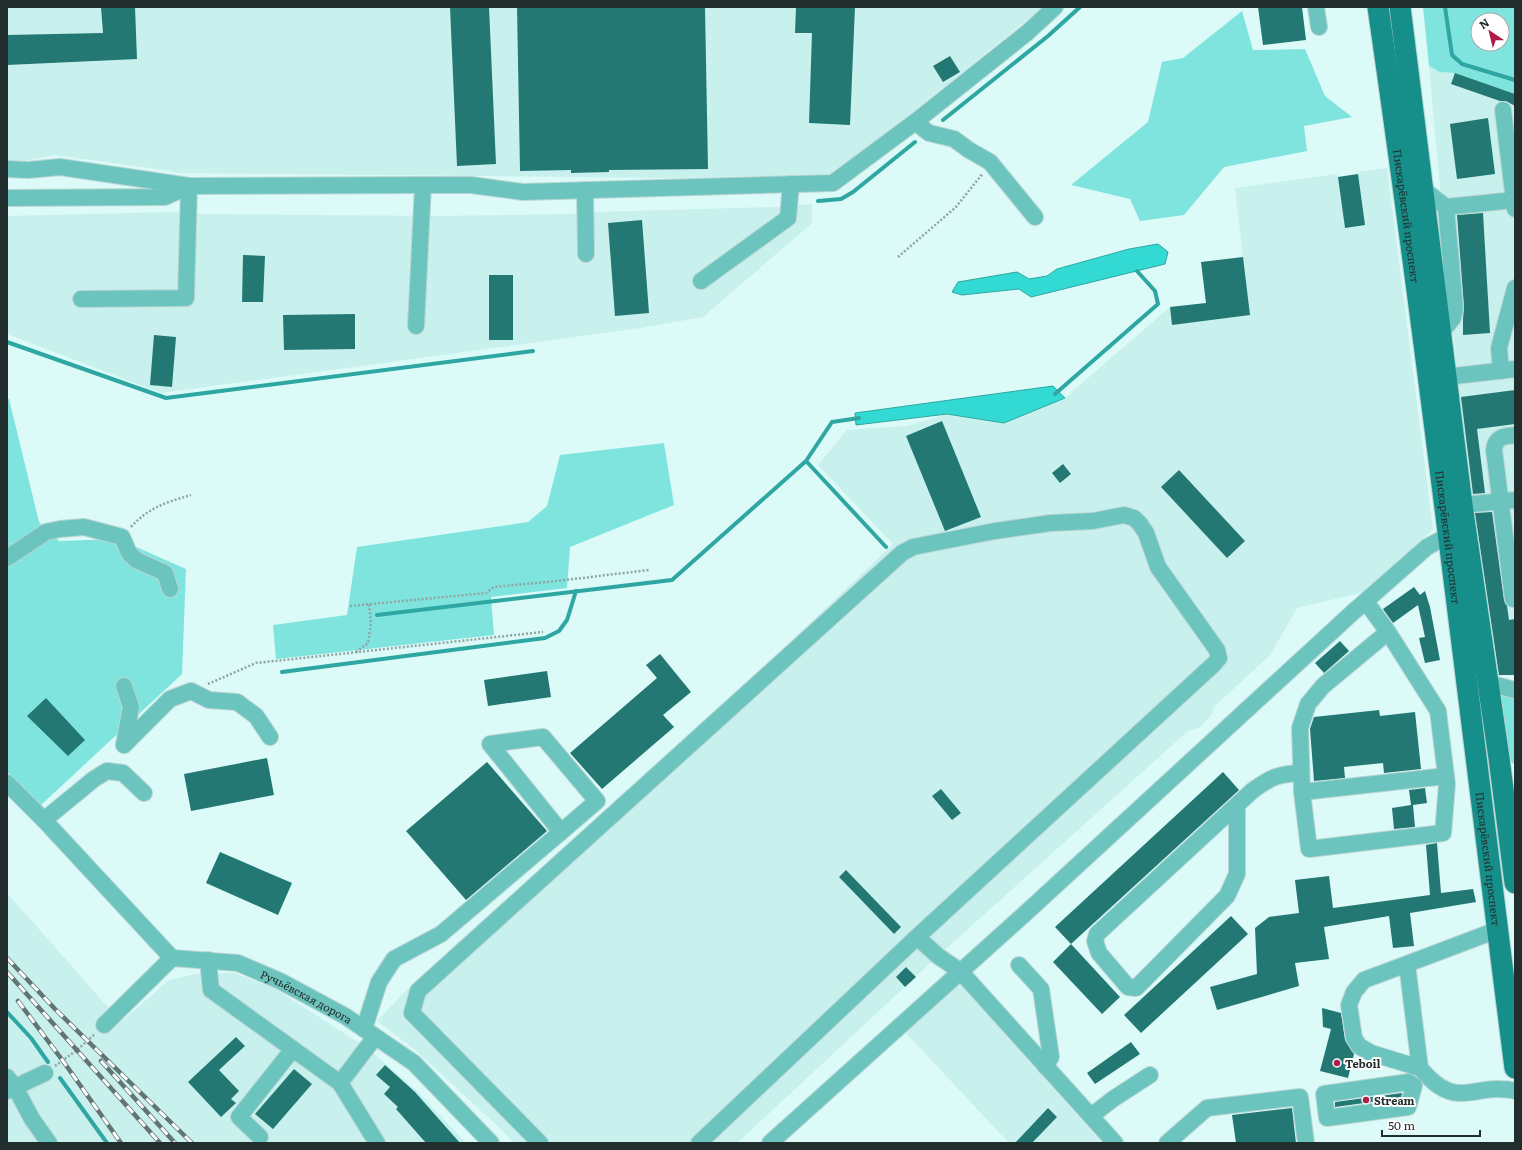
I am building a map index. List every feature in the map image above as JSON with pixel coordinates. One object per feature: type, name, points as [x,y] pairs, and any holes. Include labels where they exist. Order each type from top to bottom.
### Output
[{"type":"main road","name":"Пискарёвский проспект","points":[[1378,7],[1394,117],[1515,1068]]},
{"type":"main road","name":"Пискарёвский проспект","points":[[1400,7],[1424,189],[1462,506],[1488,683],[1510,796],[1515,884]]},
{"type":"street","points":[[7,169],[28,170],[60,167],[189,186],[471,185],[523,192],[833,183],[915,122],[1028,32],[1055,7]]},
{"type":"street","points":[[1316,7],[1319,27]]},
{"type":"street","points":[[1424,189],[1446,207],[1515,204],[1503,110]]},
{"type":"street","points":[[915,122],[929,133],[954,139],[968,150],[990,162],[1035,217]]},
{"type":"street","points":[[700,282],[788,218],[791,184]]},
{"type":"street","points":[[416,326],[423,185]]},
{"type":"street","points":[[7,198],[165,197],[189,186]]},
{"type":"street","points":[[81,299],[186,298],[189,186]]},
{"type":"street","points":[[585,190],[586,254]]},
{"type":"street","points":[[1441,333],[1453,318],[1455,308],[1446,207]]},
{"type":"street","points":[[1446,377],[1508,370],[1499,348],[1515,288]]},
{"type":"street","points":[[1513,599],[1508,501],[1494,445],[1500,438],[1515,435]]},
{"type":"street","points":[[1462,506],[1508,501]]},
{"type":"street","points":[[540,1143],[412,1013],[418,991],[902,552],[913,547],[1003,530],[1051,523],[1093,521],[1124,515],[1134,518],[1146,533],[1158,567],[1217,650],[1218,658],[1214,664],[918,937],[699,1143]]},
{"type":"street","points":[[7,558],[46,532],[84,527],[122,537],[129,553],[136,560],[166,573],[170,589]]},
{"type":"street","points":[[770,1143],[1041,899],[1352,613],[1427,547],[1440,540],[1448,538]]},
{"type":"street","points":[[1366,602],[1388,632],[1438,711],[1447,784],[1443,833],[1309,849],[1302,792],[1300,728],[1308,704],[1323,686],[1388,632]]},
{"type":"street","points":[[1488,683],[1515,690]]},
{"type":"street","points":[[124,686],[131,707],[124,745],[170,699],[191,692],[209,700],[237,702],[256,716],[270,737]]},
{"type":"street","points":[[340,1083],[370,1033],[379,982],[394,959],[441,934],[561,832],[596,801],[543,737],[490,744],[561,832]]},
{"type":"street","points":[[44,820],[107,770],[123,773],[144,793]]},
{"type":"street","points":[[1237,805],[1237,874],[1227,896],[1136,988],[1128,987],[1099,954],[1095,941],[1097,934],[1252,791],[1269,779],[1282,774],[1301,773]]},
{"type":"street","points":[[1302,792],[1446,776]]},
{"type":"street","points":[[7,783],[44,820],[172,958],[104,1025]]},
{"type":"street","points":[[1497,930],[1364,980],[1354,992],[1350,1005],[1354,1038],[1359,1046],[1371,1053],[1420,1068],[1431,1081],[1443,1088],[1460,1094],[1491,1089],[1510,1089],[1515,1091]]},
{"type":"street","points":[[918,937],[938,956],[960,971],[1115,1143]]},
{"type":"street","name":"Ручьёвская дорога","points":[[172,958],[238,963],[273,978],[345,1016],[414,1063],[490,1143]]},
{"type":"street","points":[[208,960],[211,990],[340,1083],[377,1143]]},
{"type":"street","points":[[1407,964],[1420,1068]]},
{"type":"street","points":[[1019,966],[1041,989],[1051,1057],[1045,1066]]},
{"type":"street","points":[[260,1137],[239,1117],[293,1049]]},
{"type":"street","points":[[45,1073],[10,1085],[49,1143]]},
{"type":"street","points":[[1091,1116],[1150,1075]]},
{"type":"street","points":[[1414,1086],[1408,1107],[1327,1118],[1324,1094],[1409,1082],[1414,1086],[1422,1086],[1431,1081]]},
{"type":"street","points":[[1176,1140],[1207,1108],[1300,1096],[1306,1143]]},
{"type":"path","points":[[898,257],[956,207],[990,162]]},
{"type":"path","points":[[122,537],[135,522],[151,510],[162,504],[190,496]]},
{"type":"path","points":[[350,606],[486,593],[494,587],[648,570]]},
{"type":"path","points":[[356,652],[368,643],[371,623],[369,604]]},
{"type":"path","points":[[191,692],[256,663],[543,632]]},
{"type":"path","points":[[45,1073],[63,1061],[104,1025]]},
{"type":"shaded area","points":[[7,7],[1043,7],[836,174],[679,178],[177,173],[55,155],[7,164]]},
{"type":"shaded area","points":[[1423,7],[1515,7],[1515,94],[1455,73],[1440,72],[1429,66]]},
{"type":"shaded area","points":[[1242,11],[1253,50],[1305,49],[1325,96],[1352,117],[1304,126],[1307,151],[1224,167],[1184,215],[1140,221],[1130,199],[1071,185],[1148,122],[1162,62],[1183,58]]},
{"type":"shaded area","points":[[1429,66],[1440,72],[1455,73],[1515,94],[1515,675],[1495,676],[1458,385]]},
{"type":"shaded area","points":[[1387,168],[1433,529],[1369,589],[1360,593],[1297,608],[1270,655],[1214,707],[1212,714],[1199,728],[1189,730],[938,956],[737,1143],[514,1143],[503,1131],[414,1049],[377,1021],[404,993],[715,713],[893,544],[818,465],[847,430],[907,426],[947,414],[1004,423],[1065,398],[1170,307],[1206,303],[1201,262],[1243,257],[1235,188],[1337,174],[1338,177],[1358,174],[1357,172]]},
{"type":"shaded area","points":[[812,204],[812,223],[703,317],[640,328],[161,393],[7,334],[7,216],[173,212],[201,214],[435,216],[573,214],[777,207]]},
{"type":"shaded area","points":[[1158,244],[1168,252],[1165,264],[1031,297],[1019,289],[962,295],[952,292],[958,282],[1017,272],[1029,279],[1047,276],[1057,269],[1129,249]]},
{"type":"shaded area","points":[[1053,386],[1065,398],[1004,423],[947,414],[856,425],[855,413]]},
{"type":"shaded area","points":[[7,399],[9,399],[39,522],[59,541],[118,539],[186,569],[182,674],[41,805],[7,772]]},
{"type":"shaded area","points":[[664,443],[674,505],[570,547],[567,588],[491,597],[494,635],[276,659],[273,625],[347,615],[357,547],[528,522],[547,506],[560,455]]},
{"type":"shaded area","points":[[1499,694],[1515,696],[1515,765],[1510,761]]},
{"type":"shaded area","points":[[7,893],[121,1022],[169,980],[196,974],[234,973],[274,988],[367,1048],[417,1091],[466,1143],[7,1143]]},
{"type":"shaded area","points":[[959,983],[1102,1143],[1009,1143],[905,1032]]},
{"type":"building","points":[[101,7],[135,7],[137,59],[7,65],[7,35],[103,33]]},
{"type":"building","points":[[450,7],[489,7],[496,164],[457,166]]},
{"type":"building","points":[[517,7],[705,7],[708,169],[609,170],[609,172],[571,173],[571,170],[520,171]]},
{"type":"building","points":[[796,7],[855,7],[850,125],[809,123],[812,33],[795,33]]},
{"type":"building","points":[[1258,7],[1302,7],[1306,40],[1263,45]]},
{"type":"building","points":[[950,56],[960,72],[943,82],[933,66]]},
{"type":"building","points":[[1455,73],[1515,94],[1515,106],[1506,101],[1500,101],[1451,84]]},
{"type":"building","points":[[1488,118],[1495,174],[1457,179],[1450,124]]},
{"type":"building","points":[[1358,174],[1365,225],[1345,228],[1338,177]]},
{"type":"building","points":[[1483,213],[1490,333],[1463,335],[1464,307],[1457,215]]},
{"type":"building","points":[[642,220],[649,313],[615,316],[608,223]]},
{"type":"building","points":[[243,255],[265,256],[263,302],[242,302]]},
{"type":"building","points":[[1243,257],[1250,315],[1172,325],[1170,307],[1206,303],[1201,262]]},
{"type":"building","points":[[489,275],[513,275],[513,340],[489,340]]},
{"type":"building","points":[[355,314],[355,349],[284,350],[283,315]]},
{"type":"building","points":[[154,335],[176,337],[172,387],[150,385]]},
{"type":"building","points":[[1515,390],[1515,424],[1477,429],[1485,493],[1473,494],[1461,397]]},
{"type":"building","points":[[942,421],[981,517],[945,531],[906,436]]},
{"type":"building","points":[[1063,464],[1071,474],[1060,483],[1052,473]]},
{"type":"building","points":[[1179,470],[1245,541],[1227,558],[1161,487]]},
{"type":"building","points":[[1492,512],[1504,600],[1507,606],[1509,620],[1515,619],[1515,675],[1499,675],[1475,513]]},
{"type":"building","points":[[1414,587],[1420,595],[1425,591],[1430,607],[1440,660],[1425,663],[1419,638],[1425,637],[1418,605],[1393,623],[1383,609]]},
{"type":"building","points":[[1340,641],[1349,651],[1324,673],[1315,663]]},
{"type":"building","points":[[660,654],[691,692],[663,715],[674,727],[602,789],[570,753],[657,678],[646,665]]},
{"type":"building","points":[[547,671],[551,697],[488,706],[484,680]]},
{"type":"building","points":[[46,698],[85,740],[68,756],[27,716]]},
{"type":"building","points":[[1379,710],[1380,716],[1415,712],[1421,769],[1384,773],[1383,763],[1344,767],[1345,778],[1314,781],[1310,729],[1314,717]]},
{"type":"building","points":[[267,758],[274,795],[191,811],[184,774]]},
{"type":"building","points":[[487,762],[547,831],[466,900],[406,831]]},
{"type":"building","points":[[1223,772],[1239,790],[1071,944],[1055,927]]},
{"type":"building","points":[[1425,788],[1427,803],[1413,805],[1415,827],[1394,829],[1392,808],[1411,805],[1409,790]]},
{"type":"building","points":[[941,789],[961,813],[952,820],[932,796]]},
{"type":"building","points":[[1437,843],[1441,893],[1473,889],[1476,902],[1410,913],[1414,946],[1393,948],[1389,916],[1324,927],[1329,959],[1295,963],[1299,986],[1217,1010],[1210,987],[1257,974],[1255,928],[1269,917],[1299,913],[1295,880],[1329,876],[1333,908],[1430,895],[1426,845]]},
{"type":"building","points":[[220,852],[292,883],[278,915],[206,883]]},
{"type":"building","points":[[846,870],[901,927],[894,934],[839,877]]},
{"type":"building","points":[[1231,916],[1248,934],[1141,1033],[1124,1015]]},
{"type":"building","points":[[1071,944],[1120,997],[1102,1014],[1053,962]]},
{"type":"building","points":[[906,967],[916,977],[905,987],[896,977]]},
{"type":"building","points":[[1322,1008],[1341,1013],[1345,1040],[1354,1054],[1348,1078],[1320,1071],[1331,1029],[1323,1027]]},
{"type":"building","points":[[236,1037],[245,1046],[219,1070],[239,1091],[231,1099],[236,1103],[221,1117],[188,1082]]},
{"type":"building","points":[[1131,1042],[1140,1054],[1095,1084],[1087,1073]]},
{"type":"building","points":[[385,1065],[415,1092],[460,1143],[426,1143],[396,1109],[398,1107],[384,1094],[390,1087],[376,1075]]},
{"type":"building","points":[[294,1069],[312,1084],[273,1129],[255,1114]]},
{"type":"building","points":[[1402,1093],[1401,1098],[1335,1107],[1335,1102]]},
{"type":"building","points":[[1048,1108],[1057,1117],[1032,1143],[1015,1143]]},
{"type":"building","points":[[1292,1108],[1296,1143],[1236,1143],[1232,1115]]},
{"type":"waterway","points":[[943,120],[1048,36],[1080,7]]},
{"type":"waterway","points":[[1445,7],[1452,55],[1462,64],[1515,80]]},
{"type":"waterway","points":[[818,201],[841,199],[853,192],[915,142]]},
{"type":"waterway","points":[[1055,394],[1158,304],[1155,291],[1137,271]]},
{"type":"waterway","points":[[7,342],[166,398],[533,351]]},
{"type":"waterway","points":[[806,461],[832,422],[859,418]]},
{"type":"waterway","points":[[377,615],[672,580],[806,461],[886,547]]},
{"type":"waterway","points":[[282,672],[545,638],[559,631],[567,620],[576,591]]},
{"type":"waterway","points":[[7,1012],[31,1038],[48,1062]]},
{"type":"waterway","points":[[60,1078],[107,1143]]},
{"type":"railway","points":[[7,958],[55,1009],[192,1143]]},
{"type":"railway","points":[[7,972],[160,1143]]},
{"type":"railway","points":[[18,1001],[121,1143]]},
{"type":"railway","points":[[101,1061],[175,1143]]},
{"type":"place","name":"Teboil","points":[[1337,1063]]},
{"type":"place","name":"Stream","points":[[1366,1100]]}]
